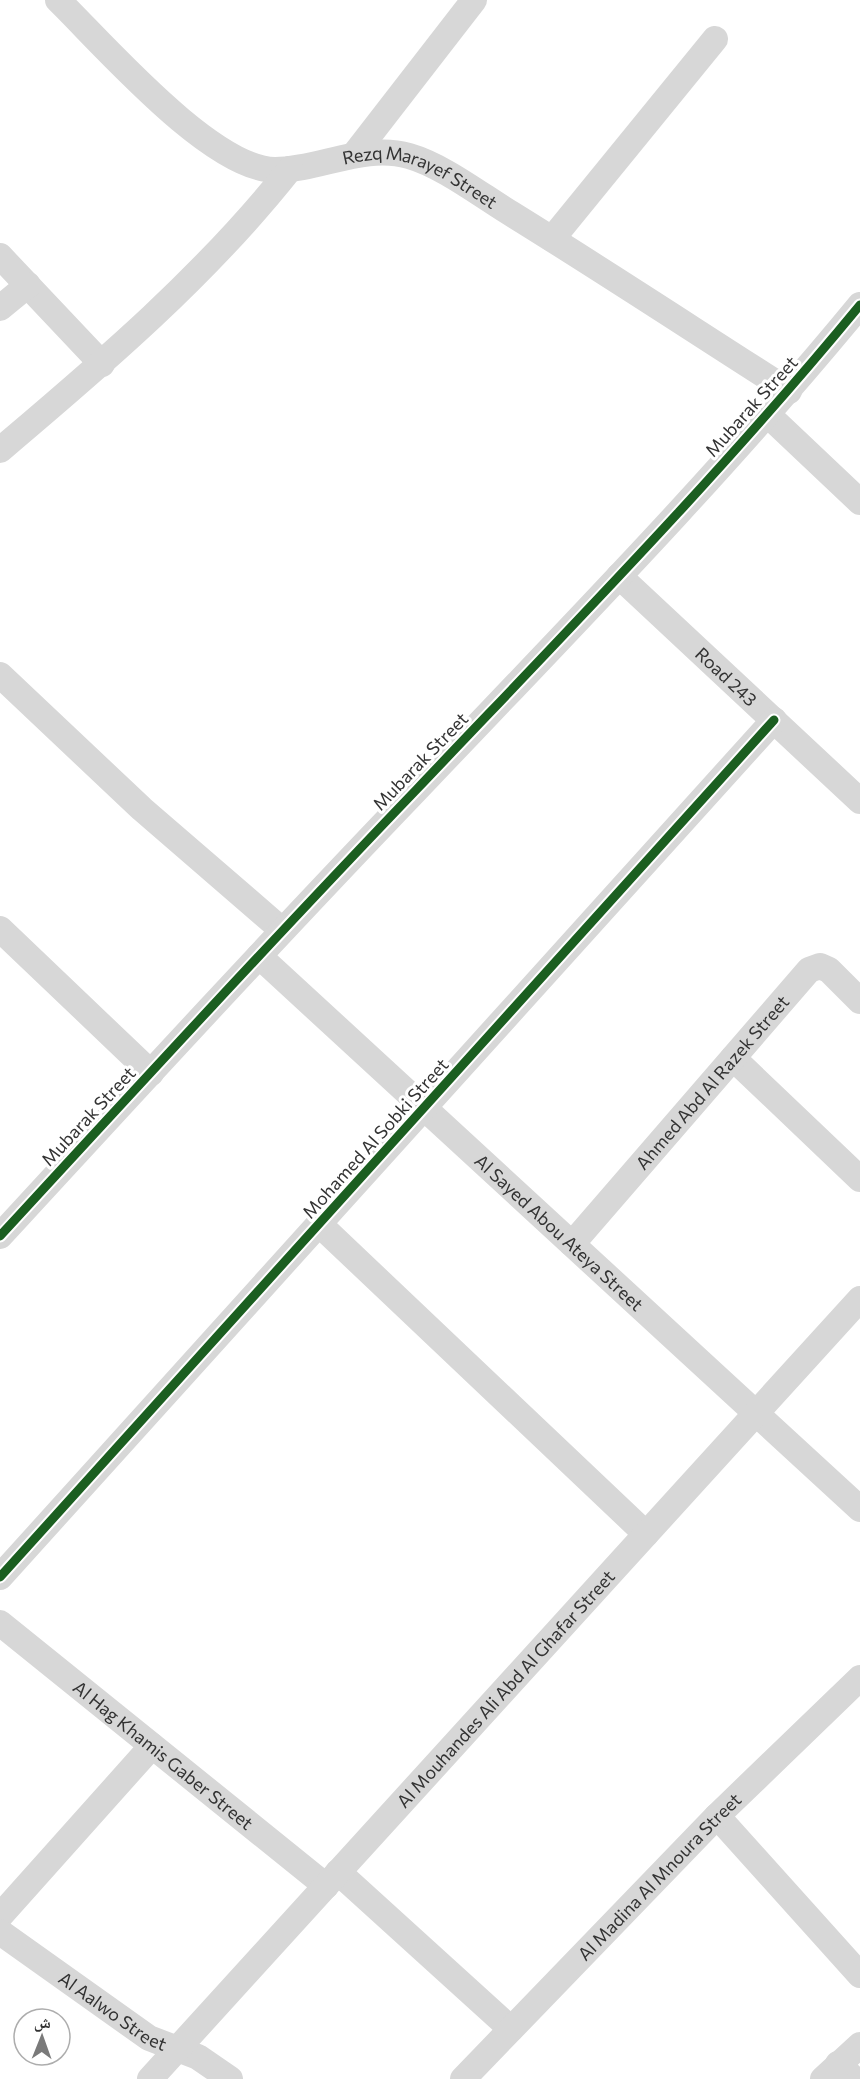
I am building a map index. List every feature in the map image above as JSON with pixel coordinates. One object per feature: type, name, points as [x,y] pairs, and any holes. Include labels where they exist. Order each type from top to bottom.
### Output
[{"type":"street","name":"Rezq Marayef Street","points":[[58,0],[180,120],[208,142],[240,161],[272,170],[333,162],[354,155],[380,152],[409,156],[440,170],[552,239],[789,391]]},
{"type":"street","points":[[354,155],[474,0]]},
{"type":"street","points":[[552,239],[715,39]]},
{"type":"street","points":[[0,450],[102,364],[249,220],[290,169]]},
{"type":"street","points":[[0,256],[102,364]]},
{"type":"street","points":[[0,308],[28,285]]},
{"type":"street","name":"Mubarak Street","points":[[0,1236],[282,930],[619,576],[789,391],[860,305]]},
{"type":"street","points":[[767,414],[860,502]]},
{"type":"street","name":"Road 243","points":[[619,576],[860,801]]},
{"type":"street","points":[[0,675],[142,809],[282,930]]},
{"type":"street","name":"Mohamed Al Sobki Street","points":[[0,1577],[774,720]]},
{"type":"street","points":[[0,929],[151,1073]]},
{"type":"street","name":"Al Sayed Abou Ateya Street","points":[[258,956],[860,1509]]},
{"type":"street","name":"Ahmed Abd Al Razek Street","points":[[572,1244],[809,970],[819,966],[829,970],[860,1001]]},
{"type":"street","points":[[733,1058],[860,1179]]},
{"type":"street","points":[[319,1224],[646,1534]]},
{"type":"street","name":"Al Mouhandes Ali Abd Al Ghafar Street","points":[[150,2079],[860,1299]]},
{"type":"street","name":"Al Hag Khamis Gaber Street","points":[[0,1623],[152,1746],[332,1879],[512,2028]]},
{"type":"street","name":"Al Madina Al Mnoura Street","points":[[463,2079],[717,1816],[860,1678]]},
{"type":"street","points":[[0,1917],[152,1746]]},
{"type":"street","points":[[717,1816],[860,1975]]},
{"type":"street","name":"Al Aalwo Street","points":[[0,1932],[149,2038],[162,2045],[179,2047],[230,2079]]},
{"type":"street","points":[[838,2074],[860,2045]]},
{"type":"cycle path","points":[[0,1236],[259,955],[643,551],[753,430],[860,305]]},
{"type":"cycle path","points":[[0,1577],[774,720]]}]
